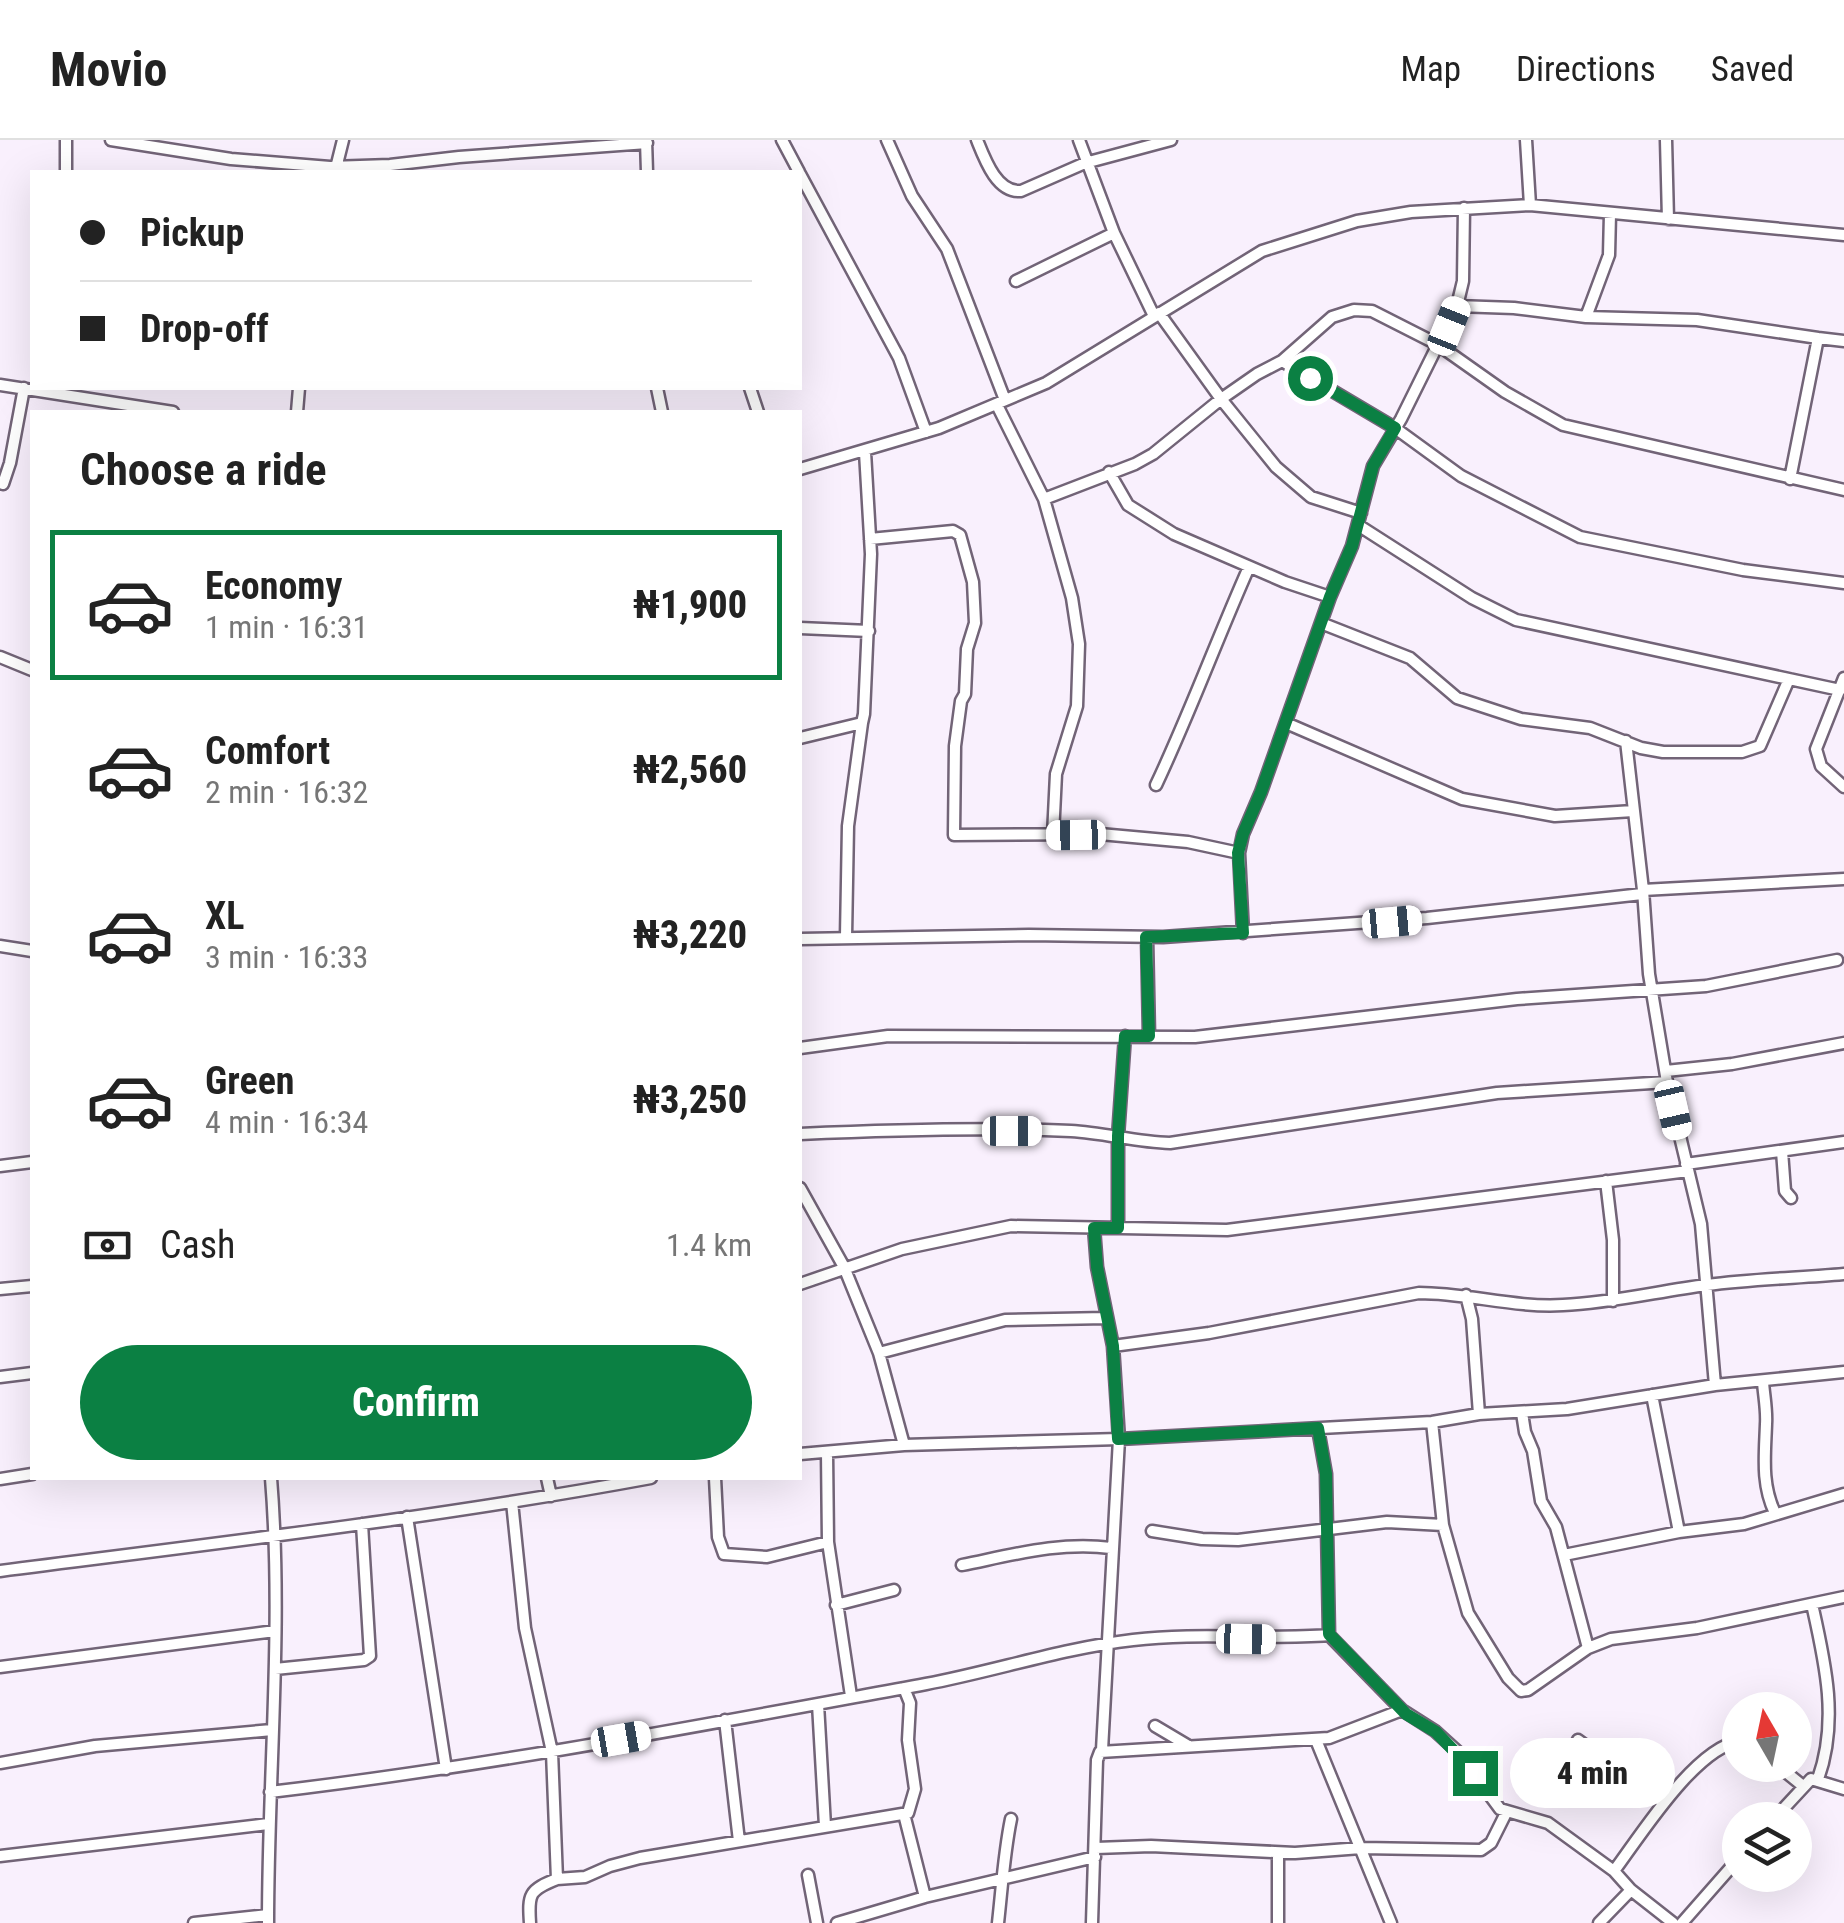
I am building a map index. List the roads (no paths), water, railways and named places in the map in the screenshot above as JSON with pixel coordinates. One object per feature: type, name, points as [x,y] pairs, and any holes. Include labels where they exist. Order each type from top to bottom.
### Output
[{"type":"street","points":[[66,140],[66,170]]},
{"type":"street","points":[[111,140],[336,170],[646,142],[647,170]]},
{"type":"street","points":[[336,170],[343,140]]},
{"type":"street","points":[[782,140],[798,170]]},
{"type":"street","points":[[886,140],[912,196],[947,249],[1001,402],[1044,498],[1072,598],[1080,644],[1077,706],[1056,774],[1053,835]]},
{"type":"street","points":[[977,140],[1002,188],[1012,192],[1085,163],[1171,140]]},
{"type":"street","points":[[1079,140],[1114,232],[1157,314],[1276,467],[1311,497],[1360,519],[1472,598],[1516,620],[1789,680],[1842,684],[1816,749],[1821,766],[1844,788]]},
{"type":"street","points":[[1526,140],[1530,205]]},
{"type":"street","points":[[1666,140],[1668,219]]},
{"type":"street","points":[[802,177],[874,318],[899,358],[926,432]]},
{"type":"street","points":[[802,468],[926,432],[1046,383],[1262,251],[1357,221],[1411,212],[1530,205],[1844,235]]},
{"type":"street","points":[[1243,933],[1238,853],[1360,519],[1373,466],[1457,306],[1463,281],[1464,208]]},
{"type":"street","points":[[1586,317],[1609,255],[1610,214]]},
{"type":"street","points":[[1016,281],[1114,232]]},
{"type":"street","points":[[1457,306],[1586,317],[1697,320],[1844,342]]},
{"type":"street","points":[[1044,498],[1152,454],[1221,399],[1282,361],[1332,317],[1354,310],[1372,311],[1438,344],[1505,392],[1562,425],[1844,490]]},
{"type":"street","points":[[1790,479],[1818,338]]},
{"type":"street","points":[[1282,361],[1395,428],[1461,476],[1580,537],[1743,570],[1844,583]]},
{"type":"street","points":[[0,385],[29,385],[1,486]]},
{"type":"street","points":[[51,390],[128,408]]},
{"type":"street","points":[[846,936],[848,826],[862,723],[868,631],[870,539],[865,452]]},
{"type":"street","points":[[1109,472],[1122,498],[1174,534],[1330,597]]},
{"type":"street","points":[[870,539],[952,532],[960,535],[975,605],[955,746],[954,835],[1100,834],[1188,842],[1238,853]]},
{"type":"street","points":[[1156,785],[1194,705],[1206,662],[1250,567]]},
{"type":"street","points":[[1321,623],[1410,658],[1457,698],[1521,719],[1590,728],[1640,748],[1663,752],[1751,750],[1763,743],[1789,680]]},
{"type":"street","points":[[802,628],[868,631]]},
{"type":"street","points":[[0,658],[30,669]]},
{"type":"street","points":[[802,738],[862,723]]},
{"type":"street","points":[[1286,723],[1462,799],[1555,816],[1634,811]]},
{"type":"street","points":[[1626,741],[1652,988],[1666,1077],[1701,1224],[1716,1385]]},
{"type":"street","points":[[802,939],[1243,933],[1428,918],[1643,892],[1844,879]]},
{"type":"street","points":[[1146,937],[1149,1036]]},
{"type":"street","points":[[0,946],[30,952]]},
{"type":"street","points":[[802,1048],[888,1036],[1196,1037],[1517,999],[1706,986],[1837,960]]},
{"type":"street","points":[[1118,1228],[1118,1136],[1125,1036]]},
{"type":"street","points":[[802,1134],[1066,1131],[1170,1143],[1497,1093],[1666,1077],[1844,1043]]},
{"type":"street","points":[[802,1283],[844,1267],[1011,1226],[1227,1230],[1606,1182],[1844,1142]]},
{"type":"street","points":[[1782,1151],[1785,1191],[1791,1198]]},
{"type":"street","points":[[0,1166],[30,1162]]},
{"type":"street","points":[[1606,1182],[1613,1240],[1613,1300]]},
{"type":"street","points":[[802,1192],[844,1267],[879,1353],[904,1446]]},
{"type":"street","points":[[1092,1923],[1096,1760],[1102,1750],[1118,1439],[1113,1346],[1094,1228]]},
{"type":"street","points":[[1113,1346],[1208,1333],[1419,1293],[1466,1294],[1560,1306],[1708,1285],[1844,1274]]},
{"type":"street","points":[[0,1288],[30,1286]]},
{"type":"street","points":[[1466,1294],[1472,1320],[1479,1414]]},
{"type":"street","points":[[879,1353],[1004,1320],[1106,1318]]},
{"type":"street","points":[[802,1454],[1432,1422],[1844,1372]]},
{"type":"street","points":[[0,1377],[30,1373]]},
{"type":"street","points":[[1763,1382],[1767,1420],[1762,1459],[1769,1500],[1776,1513]]},
{"type":"street","points":[[1652,1395],[1679,1532]]},
{"type":"street","points":[[1522,1413],[1541,1502],[1556,1527],[1588,1648]]},
{"type":"street","points":[[1432,1422],[1443,1525],[1468,1613],[1517,1688],[1528,1690],[1588,1648],[1611,1639],[1698,1628],[1844,1597]]},
{"type":"street","points":[[1318,1428],[1326,1474],[1329,1634],[1402,1710],[1457,1751],[1500,1810],[1548,1823],[1614,1870],[1631,1890],[1673,1923]]},
{"type":"street","points":[[827,1453],[828,1542],[852,1696]]},
{"type":"street","points":[[0,1478],[30,1474]]},
{"type":"street","points":[[194,1923],[268,1919],[268,1824],[276,1668],[276,1536],[271,1480]]},
{"type":"street","points":[[547,1480],[551,1496]]},
{"type":"street","points":[[715,1480],[718,1538],[724,1554],[766,1557],[828,1542]]},
{"type":"street","points":[[0,1571],[362,1524],[551,1496],[614,1481]]},
{"type":"street","points":[[1564,1555],[1679,1532],[1744,1524],[1844,1494]]},
{"type":"street","points":[[512,1502],[525,1628],[552,1752],[556,1879]]},
{"type":"street","points":[[407,1517],[446,1769]]},
{"type":"street","points":[[1152,1531],[1238,1540],[1387,1522],[1443,1525]]},
{"type":"street","points":[[276,1668],[364,1660],[370,1656],[362,1524]]},
{"type":"street","points":[[962,1565],[1068,1546],[1111,1548]]},
{"type":"street","points":[[836,1605],[894,1590]]},
{"type":"street","points":[[1812,1604],[1829,1692],[1829,1730],[1818,1779]]},
{"type":"street","points":[[0,1667],[276,1631]]},
{"type":"street","points":[[270,1792],[552,1752],[904,1688],[1137,1639],[1273,1639],[1329,1634]]},
{"type":"street","points":[[530,1923],[531,1893],[556,1879],[585,1878],[640,1858],[908,1813],[914,1789],[908,1740],[910,1703],[904,1688]]},
{"type":"street","points":[[818,1704],[824,1826]]},
{"type":"street","points":[[1102,1750],[1316,1740],[1347,1733],[1402,1710]]},
{"type":"street","points":[[724,1720],[739,1841]]},
{"type":"street","points":[[1155,1726],[1188,1746]]},
{"type":"street","points":[[0,1763],[95,1746],[272,1730]]},
{"type":"street","points":[[1316,1740],[1390,1923]]},
{"type":"street","points":[[1578,1740],[1664,1803]]},
{"type":"street","points":[[1614,1870],[1664,1803],[1698,1766],[1722,1749]]},
{"type":"street","points":[[1789,1802],[1811,1778],[1844,1789]]},
{"type":"street","points":[[1798,1782],[1803,1786]]},
{"type":"street","points":[[837,1923],[1096,1853],[1165,1846],[1278,1853],[1361,1848],[1481,1850],[1491,1843],[1507,1811]]},
{"type":"street","points":[[904,1814],[925,1897]]},
{"type":"street","points":[[998,1923],[1005,1877],[1002,1859],[1012,1819]]},
{"type":"street","points":[[0,1856],[268,1824]]},
{"type":"street","points":[[1278,1853],[1278,1923]]},
{"type":"street","points":[[808,1874],[817,1923]]},
{"type":"street","points":[[1682,1923],[1722,1877]]},
{"type":"street","points":[[1598,1923],[1631,1890]]}]
